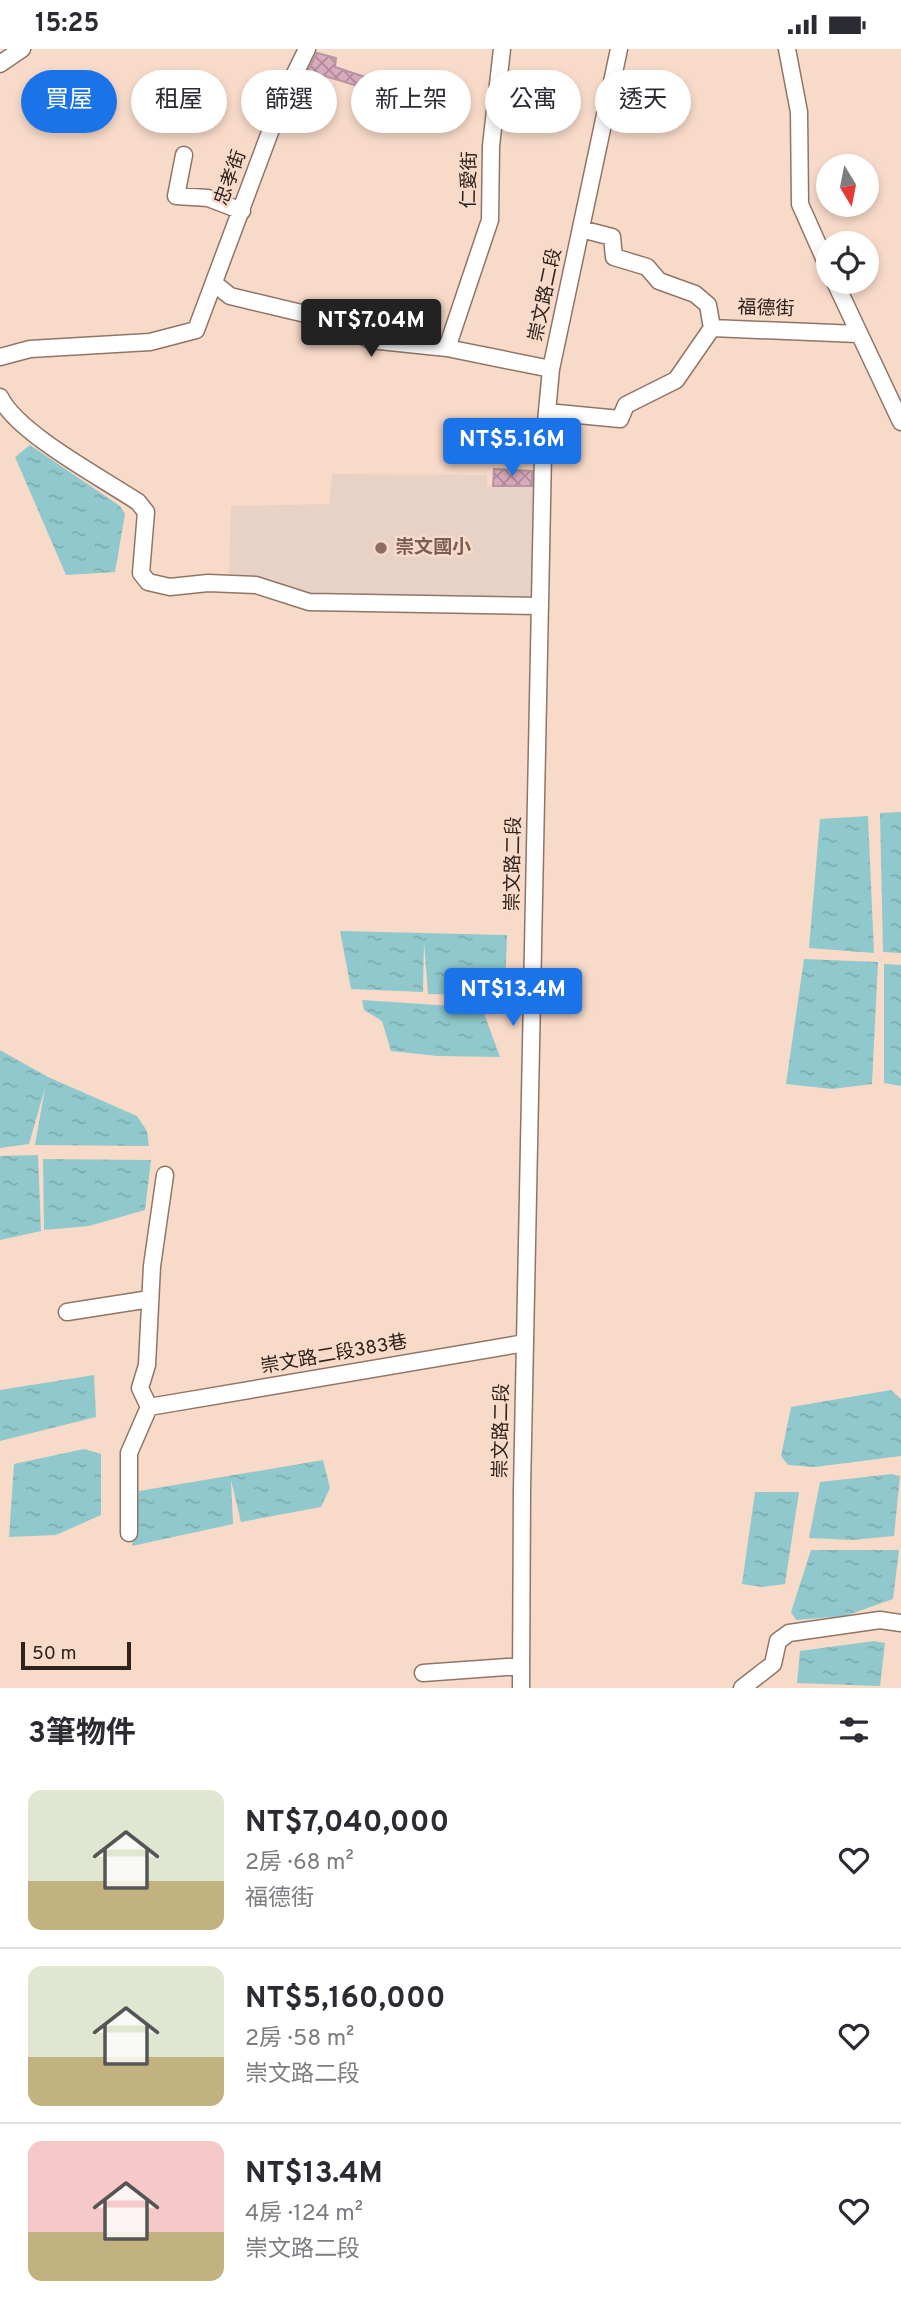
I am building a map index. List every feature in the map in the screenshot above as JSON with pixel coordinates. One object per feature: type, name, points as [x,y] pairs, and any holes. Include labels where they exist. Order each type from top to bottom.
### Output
[{"type":"street","points":[[1,62],[22,49]]},
{"type":"street","name":"忠孝街","points":[[0,357],[30,349],[150,342],[196,330],[282,100],[307,49]]},
{"type":"street","name":"仁愛街","points":[[447,348],[490,220],[491,146],[502,49]]},
{"type":"street","name":"崇文路二段","points":[[521,1688],[540,606],[547,412],[551,369],[619,49]]},
{"type":"street","points":[[787,49],[799,112],[800,204],[816,240]]},
{"type":"street","points":[[184,155],[176,196],[208,198],[242,211]]},
{"type":"street","points":[[581,229],[612,237],[614,257],[647,267],[659,282],[695,294],[708,305],[712,328]]},
{"type":"street","points":[[215,284],[230,296],[335,321],[370,340],[447,348],[551,369]]},
{"type":"street","points":[[840,294],[901,422]]},
{"type":"street","name":"福德街","points":[[547,412],[620,419],[626,405],[676,380],[712,328],[858,334]]},
{"type":"street","points":[[0,397],[7,411],[25,426],[138,502],[146,512],[141,573],[148,582],[170,587],[208,583],[256,585],[310,602],[540,606]]},
{"type":"street","points":[[129,1533],[128,1453],[149,1407],[140,1388],[147,1365],[150,1299],[165,1175]]},
{"type":"street","points":[[67,1312],[150,1299]]},
{"type":"street","name":"崇文路二段383巷","points":[[149,1407],[525,1343]]},
{"type":"street","points":[[742,1688],[774,1664],[778,1641],[789,1633],[880,1620],[901,1623]]},
{"type":"street","points":[[423,1673],[522,1666]]},
{"type":"shaded area","name":"崇文國小","points":[[332,474],[487,475],[487,486],[533,486],[532,601],[310,600],[309,592],[270,589],[270,580],[229,579],[231,506],[329,504]]},
{"type":"water","points":[[30,445],[120,506],[125,514],[115,572],[66,575],[15,457]]},
{"type":"water","points":[[901,812],[901,953],[883,952],[880,813]]},
{"type":"water","points":[[868,816],[874,953],[809,948],[820,819]]},
{"type":"water","points":[[340,931],[507,935],[505,991],[470,995],[428,994],[424,942],[423,992],[351,989]]},
{"type":"water","points":[[804,959],[878,962],[872,1084],[832,1089],[786,1084]]},
{"type":"water","points":[[884,964],[901,965],[901,1086],[884,1083]]},
{"type":"water","points":[[362,1000],[482,1008],[500,1057],[438,1056],[391,1051],[382,1021],[364,1010]]},
{"type":"water","points":[[0,1050],[48,1077],[137,1116],[147,1131],[149,1146],[35,1145],[45,1088],[29,1144],[0,1148]]},
{"type":"water","points":[[38,1155],[41,1231],[0,1240],[0,1156]]},
{"type":"water","points":[[43,1159],[151,1160],[145,1210],[89,1226],[44,1230]]},
{"type":"water","points":[[94,1375],[96,1417],[0,1441],[0,1390]]},
{"type":"water","points":[[891,1390],[901,1399],[901,1456],[815,1467],[788,1465],[781,1456],[791,1407]]},
{"type":"water","points":[[84,1449],[101,1454],[101,1515],[56,1535],[9,1537],[14,1464]]},
{"type":"water","points":[[323,1460],[330,1488],[321,1507],[241,1522],[231,1480],[233,1524],[132,1546],[139,1491]]},
{"type":"water","points":[[892,1474],[900,1476],[894,1536],[852,1540],[809,1538],[820,1482]]},
{"type":"water","points":[[755,1492],[799,1492],[785,1584],[762,1587],[742,1584]]},
{"type":"water","points":[[811,1550],[899,1550],[893,1599],[845,1616],[796,1620],[791,1612]]},
{"type":"water","points":[[874,1641],[885,1643],[880,1686],[797,1683],[800,1651]]},
{"type":"building","points":[[317,53],[336,58],[335,67],[351,72],[351,84],[337,80],[337,70],[308,70]]},
{"type":"building","points":[[494,469],[532,471],[532,486],[493,486]]},
{"type":"place","name":"崇文國小","points":[[381,548]]}]
